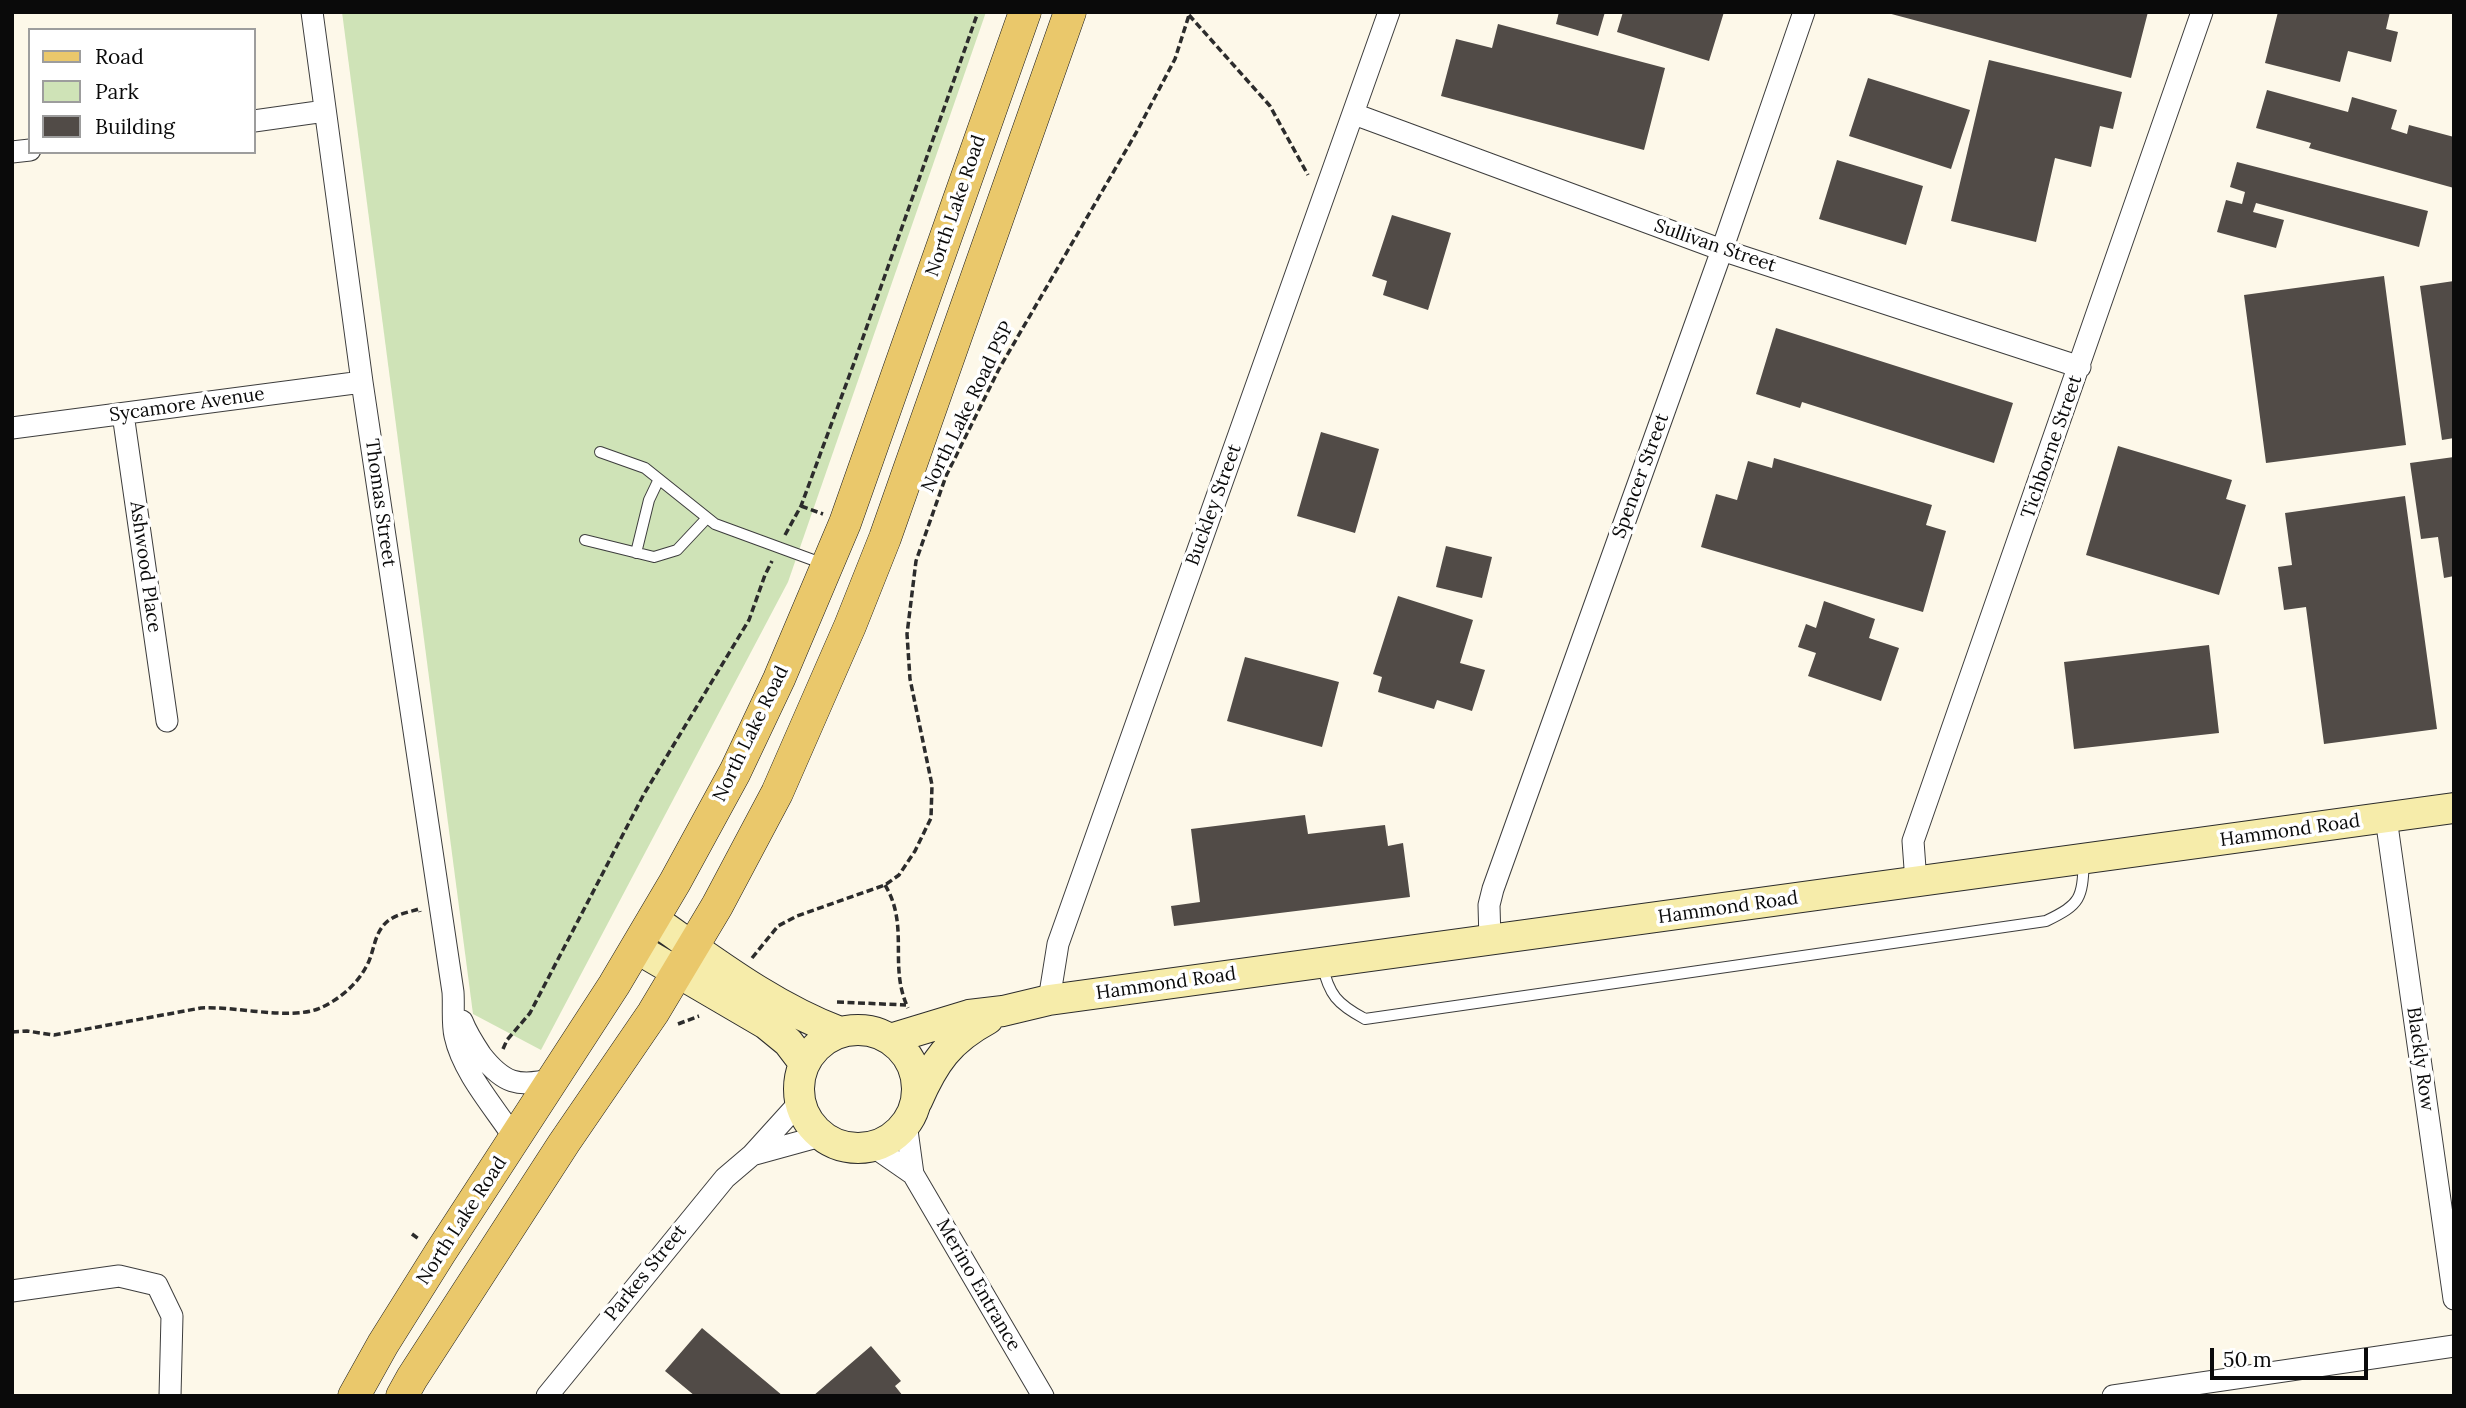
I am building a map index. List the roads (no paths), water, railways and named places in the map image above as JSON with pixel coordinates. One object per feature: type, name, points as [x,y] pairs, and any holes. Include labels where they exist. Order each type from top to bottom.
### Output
[{"type":"main road","name":"North Lake Road","points":[[354,1396],[383,1344],[636,948],[735,772],[779,679],[845,523],[1025,12]]},
{"type":"main road","points":[[402,1396],[564,1143],[653,1013],[777,793],[850,626],[890,524],[1070,12]]},
{"type":"main road","name":"Hammond Road","points":[[890,1039],[913,1017],[1003,1011],[1049,1000],[2454,808]]},
{"type":"main road","points":[[653,919],[685,959],[788,1042],[804,1063]]},
{"type":"main road","points":[[636,948],[685,959],[808,1020],[839,1032],[865,1030],[890,1039],[903,1051],[912,1066],[917,1084],[911,1113],[892,1138],[874,1147],[856,1149],[837,1145],[821,1136],[808,1121],[800,1102],[799,1083],[804,1063],[819,1045],[839,1032]]},
{"type":"main road","name":"Hammond Road","points":[[911,1113],[938,1058],[957,1038],[1003,1011]]},
{"type":"street","name":"Thomas Street","points":[[312,12],[362,382],[453,992],[455,1036],[472,1077],[515,1139]]},
{"type":"street","name":"Buckley Street","points":[[1049,1000],[1058,944],[1389,12]]},
{"type":"street","name":"Spencer Street","points":[[1490,940],[1488,919],[1493,889],[1722,250],[1804,12]]},
{"type":"street","name":"Tichborne Street","points":[[1916,882],[1913,841],[2202,12]]},
{"type":"street","points":[[256,121],[325,111]]},
{"type":"street","name":"Sullivan Street","points":[[1354,114],[1722,250],[2080,367]]},
{"type":"street","name":"Sycamore Avenue","points":[[12,428],[362,382]]},
{"type":"street","name":"Ashwood Place","points":[[123,414],[167,721]]},
{"type":"street","name":"Blackly Row","points":[[2386,818],[2454,1299]]},
{"type":"street","name":"Thomas Street","points":[[453,992],[467,1036],[495,1072],[510,1082],[531,1084],[553,1079]]},
{"type":"street","name":"Parkes Street","points":[[547,1396],[716,1188],[752,1155],[800,1102]]},
{"type":"street","name":"Merino Entrance","points":[[911,1113],[913,1174]]},
{"type":"street","name":"Parkes Street","points":[[752,1155],[821,1136]]},
{"type":"street","name":"Merino Entrance","points":[[874,1147],[913,1174],[1042,1396]]},
{"type":"street","points":[[12,1291],[119,1276],[157,1285],[172,1316],[170,1396]]},
{"type":"street","points":[[2113,1396],[2454,1346]]},
{"type":"lane","points":[[600,452],[645,468],[715,524],[827,565]]},
{"type":"lane","points":[[636,553],[649,500],[659,479]]},
{"type":"lane","points":[[585,540],[654,557],[677,550],[707,518]]},
{"type":"lane","points":[[1322,963],[1328,989],[1345,1008],[1366,1019],[2046,921],[2069,910],[2082,894],[2085,858]]}]
